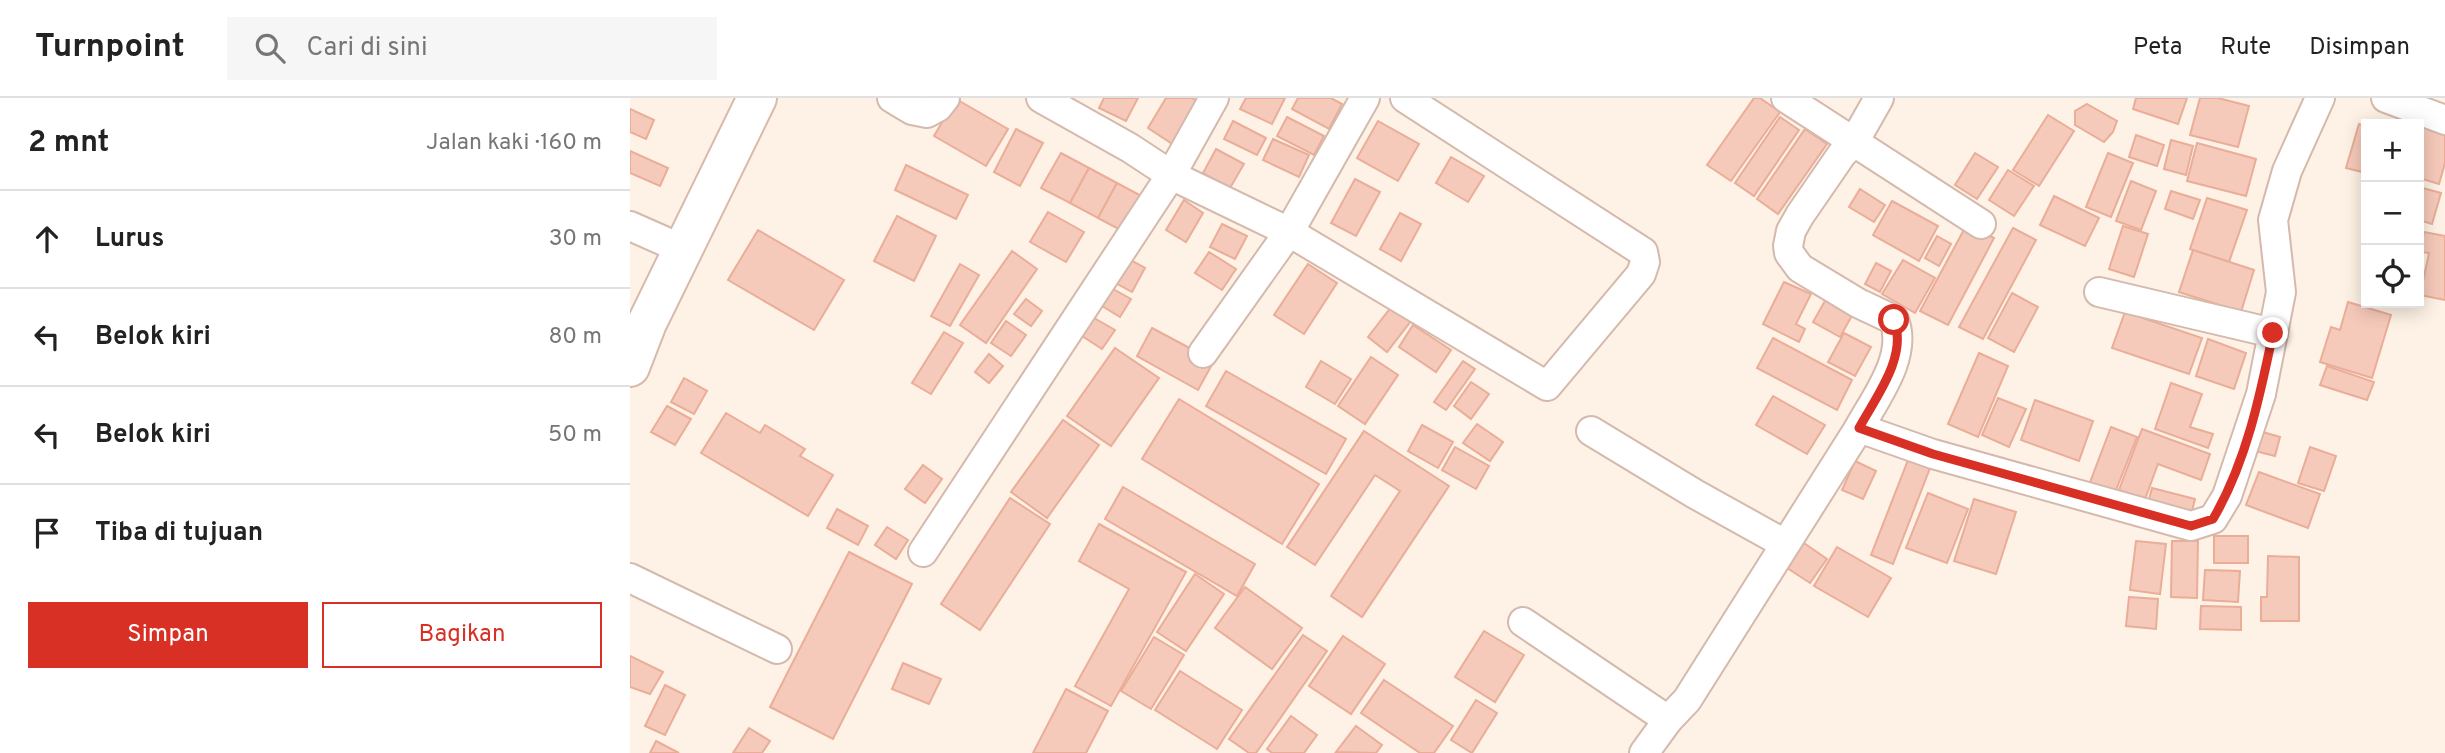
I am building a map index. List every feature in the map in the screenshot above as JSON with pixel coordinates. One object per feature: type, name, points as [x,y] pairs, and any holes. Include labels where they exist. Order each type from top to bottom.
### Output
[{"type":"street","points":[[630,367],[647,323],[757,98]]},
{"type":"street","points":[[892,98],[912,110],[928,113],[938,107],[944,98]]},
{"type":"street","points":[[1041,98],[1130,148],[1171,175],[1289,232],[1547,386],[1641,274],[1643,252],[1405,98]]},
{"type":"street","points":[[923,552],[1171,175],[1214,98]]},
{"type":"street","points":[[1203,352],[1289,232],[1365,98]]},
{"type":"street","points":[[1786,98],[1981,224]]},
{"type":"street","points":[[1644,753],[1668,720],[1687,700],[1859,428],[1894,363],[1899,333],[1894,320],[1858,303],[1800,268],[1789,253],[1788,246],[1791,230],[1813,195],[1854,142],[1879,98]]},
{"type":"street","points":[[1859,428],[1933,454],[2191,526],[2213,519],[2227,496],[2261,394],[2281,292],[2273,220],[2287,171],[2320,98]]},
{"type":"street","points":[[2386,98],[2445,120]]},
{"type":"street","points":[[630,226],[682,249]]},
{"type":"street","points":[[2099,292],[2273,333]]},
{"type":"street","points":[[1591,431],[1785,544]]},
{"type":"street","points":[[630,578],[777,649]]},
{"type":"street","points":[[1523,622],[1668,720]]},
{"type":"building","points":[[1104,98],[1138,98],[1126,121],[1099,108]]},
{"type":"building","points":[[1166,98],[1192,98],[1203,104],[1177,147],[1148,128]]},
{"type":"building","points":[[1246,98],[1285,98],[1272,124],[1240,109]]},
{"type":"building","points":[[1298,98],[1331,98],[1342,104],[1329,129],[1292,109]]},
{"type":"building","points":[[1754,98],[1760,98],[1780,112],[1731,181],[1707,165]]},
{"type":"building","points":[[2136,98],[2187,98],[2178,124],[2133,109]]},
{"type":"building","points":[[2200,98],[2218,98],[2249,106],[2238,147],[2190,135]]},
{"type":"building","points":[[956,99],[1008,129],[986,166],[934,136]]},
{"type":"building","points":[[2087,104],[2117,121],[2113,132],[2104,142],[2075,125],[2075,111]]},
{"type":"building","points":[[630,109],[654,120],[646,139],[630,132]]},
{"type":"building","points":[[2048,115],[2074,131],[2039,186],[2013,170]]},
{"type":"building","points":[[1287,117],[1324,136],[1314,155],[1277,136]]},
{"type":"building","points":[[1780,117],[1799,130],[1754,196],[1735,183]]},
{"type":"building","points":[[1233,121],[1266,138],[1257,155],[1224,139]]},
{"type":"building","points":[[1378,121],[1419,144],[1398,181],[1357,158]]},
{"type":"building","points":[[2424,121],[2445,127],[2445,163],[2439,184],[2424,180]]},
{"type":"building","points":[[2359,124],[2361,125],[2361,172],[2346,168]]},
{"type":"building","points":[[1016,129],[1043,143],[1020,186],[994,172]]},
{"type":"building","points":[[1805,129],[1827,144],[1778,214],[1757,199]]},
{"type":"building","points":[[2136,135],[2164,145],[2157,166],[2129,157]]},
{"type":"building","points":[[1273,139],[1309,155],[1299,177],[1263,160]]},
{"type":"building","points":[[2171,140],[2193,146],[2186,175],[2164,169]]},
{"type":"building","points":[[2197,143],[2256,159],[2246,196],[2187,181]]},
{"type":"building","points":[[1216,149],[1244,164],[1230,188],[1203,173]]},
{"type":"building","points":[[630,151],[668,168],[660,186],[630,173]]},
{"type":"building","points":[[1061,153],[1089,168],[1070,203],[1041,188]]},
{"type":"building","points":[[1975,153],[1998,167],[1977,199],[1955,185]]},
{"type":"building","points":[[2108,153],[2133,163],[2111,217],[2086,207]]},
{"type":"building","points":[[1451,157],[1484,176],[1468,202],[1436,183]]},
{"type":"building","points":[[906,165],[968,195],[956,219],[895,190]]},
{"type":"building","points":[[1089,168],[1117,183],[1098,218],[1070,203]]},
{"type":"building","points":[[2008,170],[2034,186],[2014,216],[1989,200]]},
{"type":"building","points":[[1355,179],[1380,192],[1356,236],[1331,223]]},
{"type":"building","points":[[2131,181],[2156,191],[2141,230],[2116,221]]},
{"type":"building","points":[[1117,183],[1145,198],[1126,233],[1098,218]]},
{"type":"building","points":[[2424,188],[2441,193],[2432,224],[2424,222]]},
{"type":"building","points":[[1860,189],[1885,205],[1874,222],[1849,207]]},
{"type":"building","points":[[2171,191],[2200,200],[2193,219],[2165,209]]},
{"type":"building","points":[[2054,196],[2099,218],[2085,246],[2040,225]]},
{"type":"building","points":[[2207,198],[2247,210],[2229,262],[2190,249]]},
{"type":"building","points":[[1184,200],[1203,213],[1186,242],[1166,230]]},
{"type":"building","points":[[1892,201],[1938,226],[1919,261],[1873,235]]},
{"type":"building","points":[[1048,212],[1084,232],[1066,262],[1030,242]]},
{"type":"building","points":[[1400,213],[1421,224],[1401,261],[1380,249]]},
{"type":"building","points":[[897,216],[936,236],[914,281],[874,261]]},
{"type":"building","points":[[1222,224],[1247,236],[1235,259],[1210,247]]},
{"type":"building","points":[[1967,224],[1994,238],[1948,325],[1920,311]]},
{"type":"building","points":[[2123,226],[2148,234],[2134,277],[2109,269]]},
{"type":"building","points":[[2013,228],[2036,240],[1983,339],[1959,327]]},
{"type":"building","points":[[758,230],[844,280],[814,330],[728,280]]},
{"type":"building","points":[[2424,232],[2445,236],[2445,300],[2424,296],[2424,276],[2429,253],[2424,252]]},
{"type":"building","points":[[1937,236],[1951,244],[1939,266],[1925,258]]},
{"type":"building","points":[[2193,250],[2254,270],[2241,312],[2179,292]]},
{"type":"building","points":[[1012,251],[1037,269],[986,343],[960,325]]},
{"type":"building","points":[[1209,252],[1236,269],[1222,290],[1195,273]]},
{"type":"building","points":[[1127,258],[1145,268],[1132,292],[1114,282]]},
{"type":"building","points":[[1903,260],[1935,278],[1915,313],[1882,294]]},
{"type":"building","points":[[1876,263],[1891,271],[1880,292],[1865,284]]},
{"type":"building","points":[[960,264],[979,275],[950,326],[931,316]]},
{"type":"building","points":[[1308,264],[1337,283],[1304,334],[1274,315]]},
{"type":"building","points":[[1784,282],[1811,294],[1796,324],[1805,329],[1799,342],[1763,324]]},
{"type":"building","points":[[1113,289],[1131,299],[1120,317],[1102,306]]},
{"type":"building","points":[[2012,293],[2038,307],[2014,352],[1988,338]]},
{"type":"building","points":[[1026,299],[1042,311],[1031,326],[1014,314]]},
{"type":"building","points":[[1826,299],[1853,314],[1840,337],[1813,322]]},
{"type":"building","points":[[2348,302],[2391,315],[2372,378],[2320,362],[2331,327],[2340,330]]},
{"type":"building","points":[[1392,306],[1411,321],[1387,352],[1368,337]]},
{"type":"building","points":[[2125,312],[2202,338],[2189,374],[2112,348]]},
{"type":"building","points":[[1094,318],[1115,330],[1102,349],[1082,336]]},
{"type":"building","points":[[1006,321],[1026,335],[1011,356],[991,343]]},
{"type":"building","points":[[1413,325],[1451,350],[1436,372],[1399,347]]},
{"type":"building","points":[[1152,328],[1214,361],[1198,390],[1137,356]]},
{"type":"building","points":[[944,332],[963,343],[931,394],[912,383]]},
{"type":"building","points":[[1844,333],[1871,347],[1855,376],[1828,362]]},
{"type":"building","points":[[1773,338],[1852,380],[1837,410],[1757,368]]},
{"type":"building","points":[[2208,339],[2246,353],[2234,389],[2196,376]]},
{"type":"building","points":[[1115,348],[1159,378],[1111,446],[1067,416]]},
{"type":"building","points":[[1979,353],[2008,366],[1978,437],[1948,424]]},
{"type":"building","points":[[989,354],[1003,366],[989,383],[975,372]]},
{"type":"building","points":[[1371,357],[1398,375],[1365,424],[1338,406]]},
{"type":"building","points":[[1321,361],[1351,379],[1335,404],[1306,387]]},
{"type":"building","points":[[1463,361],[1475,369],[1446,410],[1434,402]]},
{"type":"building","points":[[2327,366],[2374,382],[2367,400],[2320,385]]},
{"type":"building","points":[[1226,371],[1346,439],[1326,474],[1206,406]]},
{"type":"building","points":[[684,378],[707,391],[694,414],[671,402]]},
{"type":"building","points":[[1471,382],[1489,394],[1471,419],[1454,406]]},
{"type":"building","points":[[2171,383],[2202,394],[2190,427],[2213,434],[2208,448],[2155,429]]},
{"type":"building","points":[[1773,396],[1825,425],[1807,454],[1756,425]]},
{"type":"building","points":[[1998,398],[2026,409],[2009,447],[1982,435]]},
{"type":"building","points":[[1179,399],[1319,484],[1282,544],[1142,459]]},
{"type":"building","points":[[2035,400],[2093,421],[2079,461],[2021,440]]},
{"type":"building","points":[[667,406],[691,419],[675,445],[651,432]]},
{"type":"building","points":[[726,413],[760,433],[765,425],[805,449],[800,456],[833,475],[808,516],[701,453]]},
{"type":"building","points":[[1063,420],[1099,445],[1047,518],[1011,492]]},
{"type":"building","points":[[1477,424],[1503,442],[1490,461],[1463,443]]},
{"type":"building","points":[[1422,425],[1453,442],[1438,468],[1408,451]]},
{"type":"building","points":[[2111,427],[2137,437],[2114,495],[2089,485]]},
{"type":"building","points":[[2142,429],[2210,454],[2201,480],[2158,464],[2145,499],[2119,490]]},
{"type":"building","points":[[2256,430],[2280,437],[2275,456],[2251,450]]},
{"type":"building","points":[[1364,431],[1449,486],[1362,617],[1331,596],[1400,491],[1375,475],[1315,565],[1287,547]]},
{"type":"building","points":[[1455,447],[1489,466],[1476,489],[1442,470]]},
{"type":"building","points":[[2310,447],[2336,456],[2324,491],[2298,483]]},
{"type":"building","points":[[1908,460],[1930,468],[1893,564],[1871,555]]},
{"type":"building","points":[[1855,461],[1876,471],[1863,499],[1842,490]]},
{"type":"building","points":[[923,465],[942,479],[925,503],[905,489]]},
{"type":"building","points":[[2259,472],[2320,494],[2308,528],[2246,505]]},
{"type":"building","points":[[1123,487],[1255,564],[1237,596],[1105,519]]},
{"type":"building","points":[[2152,488],[2195,499],[2190,519],[2147,507]]},
{"type":"building","points":[[1928,493],[1968,509],[1947,563],[1906,548]]},
{"type":"building","points":[[1010,498],[1050,524],[980,630],[941,604]]},
{"type":"building","points":[[1974,499],[2016,512],[1996,574],[1954,561]]},
{"type":"building","points":[[837,509],[868,526],[858,545],[827,528]]},
{"type":"building","points":[[1099,524],[1186,572],[1111,706],[1075,686],[1129,589],[1079,561]]},
{"type":"building","points":[[887,527],[908,540],[896,559],[875,545]]},
{"type":"building","points":[[2214,536],[2248,536],[2248,563],[2214,563]]},
{"type":"building","points":[[1798,539],[1827,559],[1810,583],[1781,564]]},
{"type":"building","points":[[2136,541],[2166,544],[2160,594],[2130,590]]},
{"type":"building","points":[[2172,541],[2198,541],[2197,598],[2171,597]]},
{"type":"building","points":[[1837,547],[1891,578],[1868,617],[1814,586]]},
{"type":"building","points":[[849,552],[912,584],[833,739],[770,707]]},
{"type":"building","points":[[2268,556],[2299,557],[2299,621],[2261,621],[2261,597],[2267,597]]},
{"type":"building","points":[[2205,570],[2240,571],[2238,602],[2203,600]]},
{"type":"building","points":[[1195,574],[1224,594],[1186,651],[1157,632]]},
{"type":"building","points":[[1245,587],[1302,628],[1272,669],[1215,628]]},
{"type":"building","points":[[2129,597],[2158,599],[2156,629],[2126,626]]},
{"type":"building","points":[[2201,606],[2241,607],[2241,630],[2200,629]]},
{"type":"building","points":[[1484,631],[1524,655],[1495,702],[1455,677]]},
{"type":"building","points":[[1303,635],[1327,651],[1256,753],[1249,753],[1229,739]]},
{"type":"building","points":[[1343,636],[1385,664],[1351,714],[1309,686]]},
{"type":"building","points":[[1154,637],[1184,655],[1151,709],[1121,691]]},
{"type":"building","points":[[630,656],[663,672],[650,694],[630,687]]},
{"type":"building","points":[[903,663],[941,679],[929,704],[892,689]]},
{"type":"building","points":[[1180,671],[1242,710],[1217,749],[1155,710]]},
{"type":"building","points":[[1384,680],[1453,726],[1434,753],[1420,753],[1361,713]]},
{"type":"building","points":[[665,685],[685,695],[665,735],[645,726]]},
{"type":"building","points":[[1066,689],[1108,711],[1086,753],[1033,753]]},
{"type":"building","points":[[1476,700],[1497,713],[1472,753],[1451,740]]},
{"type":"building","points":[[1291,716],[1317,735],[1304,753],[1272,753],[1267,749]]},
{"type":"building","points":[[1356,726],[1382,745],[1376,753],[1336,752]]},
{"type":"building","points":[[749,728],[770,741],[762,753],[733,753]]},
{"type":"building","points":[[656,741],[679,753],[650,753]]},
{"type":"route","points":[[1894,320],[1899,333],[1894,363],[1859,428],[1933,454],[2191,526],[2213,519],[2227,496],[2261,394],[2273,333]]}]
